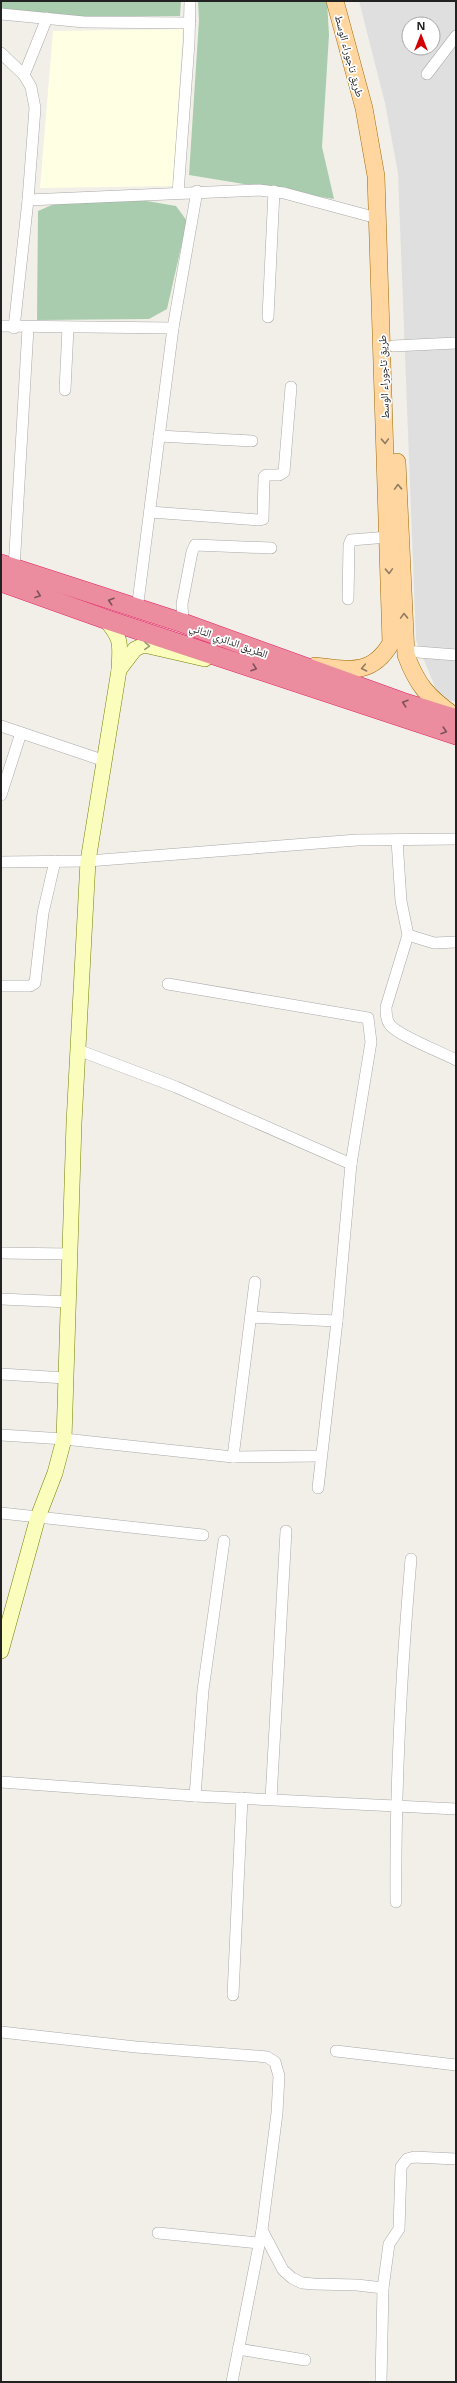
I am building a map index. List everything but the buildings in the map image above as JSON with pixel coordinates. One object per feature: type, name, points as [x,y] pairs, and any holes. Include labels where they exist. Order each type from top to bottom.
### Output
[{"type":"highway","name":"الطريق الدائري الثاني","points":[[5,572],[183,623],[289,662],[456,718]]},
{"type":"highway","name":"الطريق الدائري الثاني","points":[[5,572],[106,619],[456,735]]},
{"type":"main road","name":"طريق تاجوراء الوسط","points":[[335,1],[364,108],[373,151],[378,218],[393,346],[405,651],[413,673],[421,687],[430,698],[456,718]]},
{"type":"main road","name":"طريق تاجوراء الوسط","points":[[289,662],[344,669],[358,669],[375,664],[385,653],[391,643],[382,150],[346,1]]},
{"type":"main road","points":[[1,1651],[38,1516],[55,1473],[64,1439],[81,965],[88,860],[106,761],[119,670],[120,642],[117,634],[106,619]]},
{"type":"main road","points":[[119,670],[135,649],[144,645],[197,658],[228,659]]},
{"type":"street","points":[[178,192],[190,23],[190,1]]},
{"type":"street","points":[[1,14],[84,22],[190,23]]},
{"type":"street","points":[[24,75],[47,18]]},
{"type":"street","points":[[427,74],[456,36]]},
{"type":"street","points":[[1,53],[24,75],[31,87],[34,108],[28,200],[14,328]]},
{"type":"street","points":[[28,200],[198,191],[258,190],[274,191],[378,218]]},
{"type":"street","points":[[137,610],[173,328],[198,191]]},
{"type":"street","points":[[268,317],[274,191]]},
{"type":"street","points":[[1,326],[14,328],[173,328]]},
{"type":"street","points":[[5,572],[28,328]]},
{"type":"street","points":[[64,390],[68,328]]},
{"type":"street","points":[[393,346],[456,343]]},
{"type":"street","points":[[150,512],[258,520],[263,518],[264,477],[266,475],[279,475],[284,472],[291,386]]},
{"type":"street","points":[[159,436],[252,441]]},
{"type":"street","points":[[348,599],[349,545],[351,540],[388,537]]},
{"type":"street","points":[[183,623],[182,604],[192,552],[195,545],[271,548]]},
{"type":"street","points":[[405,651],[456,655]]},
{"type":"street","points":[[1,726],[106,761]]},
{"type":"street","points":[[1,795],[21,732]]},
{"type":"street","points":[[1,862],[88,860],[357,840],[456,839]]},
{"type":"street","points":[[397,840],[401,900],[408,935],[386,1007],[386,1017],[395,1028],[456,1060]]},
{"type":"street","points":[[1,986],[30,986],[35,983],[43,913],[55,861]]},
{"type":"street","points":[[408,935],[434,943],[456,942]]},
{"type":"street","points":[[168,984],[368,1018],[371,1042],[351,1164],[337,1321],[320,1456],[318,1488]]},
{"type":"street","points":[[78,1050],[176,1087],[351,1164]]},
{"type":"street","points":[[1,1253],[70,1254]]},
{"type":"street","points":[[233,1457],[255,1282]]},
{"type":"street","points":[[1,1299],[69,1302]]},
{"type":"street","points":[[251,1317],[337,1321]]},
{"type":"street","points":[[1,1374],[65,1378]]},
{"type":"street","points":[[1,1435],[64,1439],[233,1457],[320,1456]]},
{"type":"street","points":[[1,1514],[38,1516],[203,1536]]},
{"type":"street","points":[[271,1799],[286,1531]]},
{"type":"street","points":[[195,1796],[204,1690],[224,1541]]},
{"type":"street","points":[[396,1902],[396,1807],[401,1682],[411,1559]]},
{"type":"street","points":[[1,1782],[195,1796],[456,1809]]},
{"type":"street","points":[[233,1995],[242,1798]]},
{"type":"street","points":[[1,2032],[136,2047],[267,2057],[274,2062],[279,2076],[277,2113],[262,2230],[232,2382]]},
{"type":"street","points":[[336,2051],[456,2065]]},
{"type":"street","points":[[381,2382],[383,2288],[389,2244],[399,2229],[401,2167],[407,2159],[414,2157],[456,2159]]},
{"type":"street","points":[[262,2230],[283,2270],[292,2278],[302,2283],[357,2285],[383,2288]]},
{"type":"street","points":[[158,2233],[259,2243]]},
{"type":"street","points":[[238,2349],[304,2360]]},
{"type":"shaded area","points":[[1,1],[181,1],[180,16],[33,16],[1,8]]},
{"type":"shaded area","points":[[198,1],[327,1],[329,35],[322,147],[334,199],[189,175],[199,20]]},
{"type":"shaded area","points":[[359,1],[456,1],[456,702],[439,697],[416,640],[398,173],[385,103]]},
{"type":"shaded area","points":[[183,29],[173,186],[40,188],[53,31]]},
{"type":"shaded area","points":[[141,200],[176,206],[187,221],[167,309],[149,319],[37,320],[38,211],[54,204]]}]
